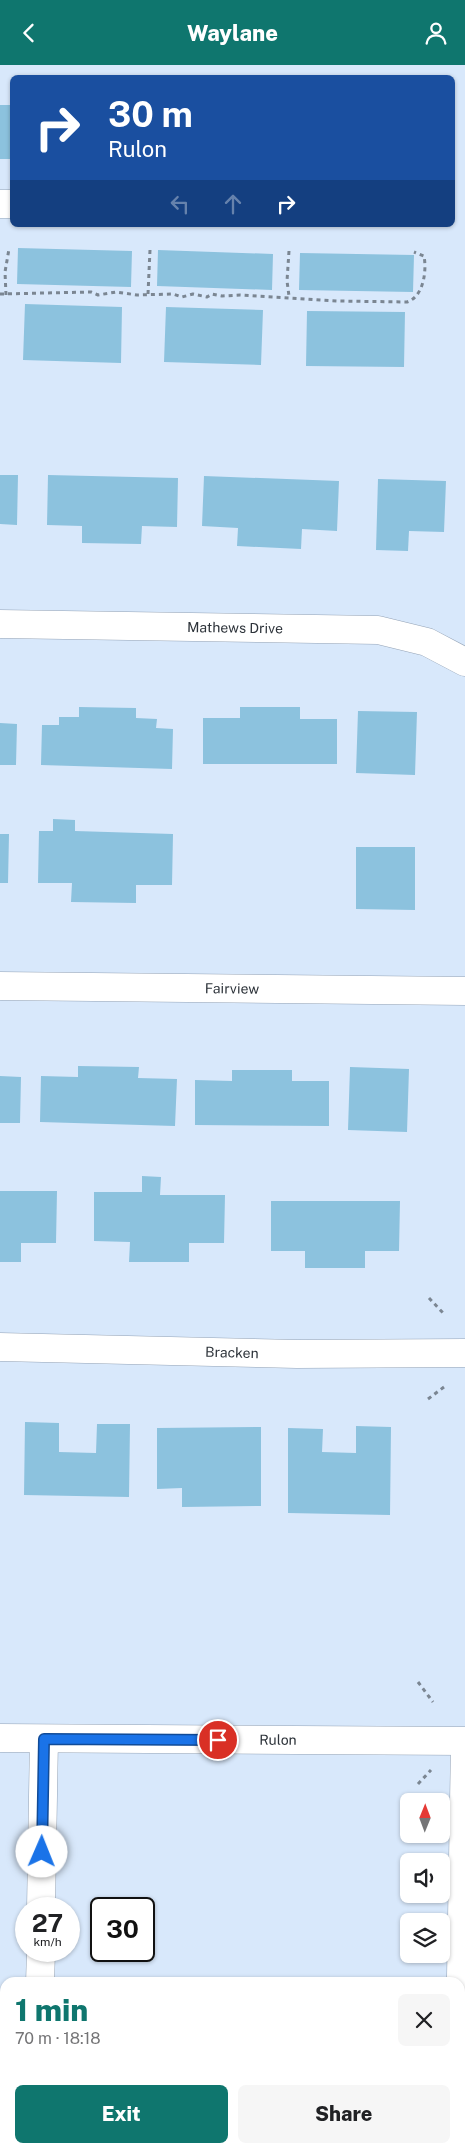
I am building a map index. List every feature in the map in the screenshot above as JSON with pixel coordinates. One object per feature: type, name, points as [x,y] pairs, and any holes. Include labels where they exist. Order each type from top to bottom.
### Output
[{"type":"street","name":"Mathews Drive","points":[[0,624],[378,630],[427,643],[465,662]]},
{"type":"street","name":"Fairview","points":[[0,986],[465,991]]},
{"type":"street","name":"Bracken","points":[[0,1347],[297,1354],[465,1353]]},
{"type":"street","name":"Rulon","points":[[0,1737],[465,1743]]},
{"type":"street","points":[[41,1897],[44,1739]]},
{"type":"street","points":[[461,1977],[465,1743]]},
{"type":"street","points":[[40,1977],[41,1962]]},
{"type":"path","points":[[6,295],[5,272],[9,249]]},
{"type":"path","points":[[148,294],[150,250]]},
{"type":"path","points":[[289,251],[287,281],[289,296]]},
{"type":"path","points":[[0,294],[90,292],[98,295],[116,292],[137,295],[173,294],[182,297],[193,294],[207,297],[212,294],[222,296],[289,296],[337,301],[407,302],[415,299],[420,291],[425,262],[424,256],[414,252]]},
{"type":"path","points":[[429,1298],[444,1314]]},
{"type":"path","points":[[428,1399],[444,1387]]},
{"type":"path","points":[[418,1682],[433,1702]]},
{"type":"path","points":[[418,1784],[431,1769]]},
{"type":"building","points":[[0,105],[10,105],[10,159],[0,159]]},
{"type":"building","points":[[18,248],[132,251],[131,287],[17,284]]},
{"type":"building","points":[[158,250],[273,254],[272,290],[157,286]]},
{"type":"building","points":[[300,253],[414,255],[413,292],[299,290]]},
{"type":"building","points":[[25,304],[122,307],[121,363],[23,360]]},
{"type":"building","points":[[166,307],[263,310],[261,365],[164,362]]},
{"type":"building","points":[[307,311],[405,312],[404,367],[306,366]]},
{"type":"building","points":[[0,475],[18,475],[17,525],[0,524]]},
{"type":"building","points":[[48,475],[178,478],[177,527],[142,526],[141,544],[82,543],[82,526],[47,525]]},
{"type":"building","points":[[204,476],[339,481],[337,531],[302,529],[301,549],[237,546],[238,528],[202,526]]},
{"type":"building","points":[[378,479],[446,481],[444,532],[409,531],[408,551],[376,550]]},
{"type":"building","points":[[79,707],[136,708],[136,718],[157,719],[156,728],[173,729],[172,769],[41,765],[42,725],[59,725],[59,717],[79,717]]},
{"type":"building","points":[[240,707],[300,707],[300,719],[337,719],[337,764],[203,764],[203,718],[240,718]]},
{"type":"building","points":[[358,711],[417,712],[415,775],[356,773]]},
{"type":"building","points":[[0,723],[17,724],[16,765],[0,765]]},
{"type":"building","points":[[53,819],[75,820],[75,831],[173,834],[172,885],[136,885],[136,903],[71,902],[72,883],[38,883],[39,831],[53,831]]},
{"type":"building","points":[[0,834],[9,834],[8,883],[0,883]]},
{"type":"building","points":[[356,847],[415,847],[415,910],[356,909]]},
{"type":"building","points":[[78,1066],[139,1067],[138,1078],[177,1079],[175,1126],[40,1122],[41,1076],[78,1077]]},
{"type":"building","points":[[350,1067],[409,1069],[407,1132],[348,1130]]},
{"type":"building","points":[[232,1070],[292,1070],[292,1081],[329,1081],[329,1126],[195,1125],[195,1080],[232,1081]]},
{"type":"building","points":[[0,1076],[21,1077],[20,1123],[0,1123]]},
{"type":"building","points":[[142,1176],[161,1177],[160,1195],[225,1195],[224,1243],[189,1243],[189,1262],[129,1262],[130,1242],[94,1241],[94,1192],[142,1192]]},
{"type":"building","points":[[0,1191],[57,1191],[56,1243],[21,1243],[21,1262],[0,1262]]},
{"type":"building","points":[[271,1201],[400,1201],[399,1251],[365,1251],[365,1268],[305,1268],[305,1251],[271,1251]]},
{"type":"building","points":[[25,1422],[59,1423],[59,1452],[96,1453],[97,1424],[130,1424],[129,1497],[24,1495]]},
{"type":"building","points":[[356,1426],[391,1427],[390,1515],[288,1513],[288,1428],[323,1429],[322,1452],[356,1453]]},
{"type":"building","points":[[261,1427],[261,1506],[182,1507],[182,1488],[157,1489],[157,1428]]},
{"type":"route","points":[[42,1852],[44,1739],[218,1740]]}]
